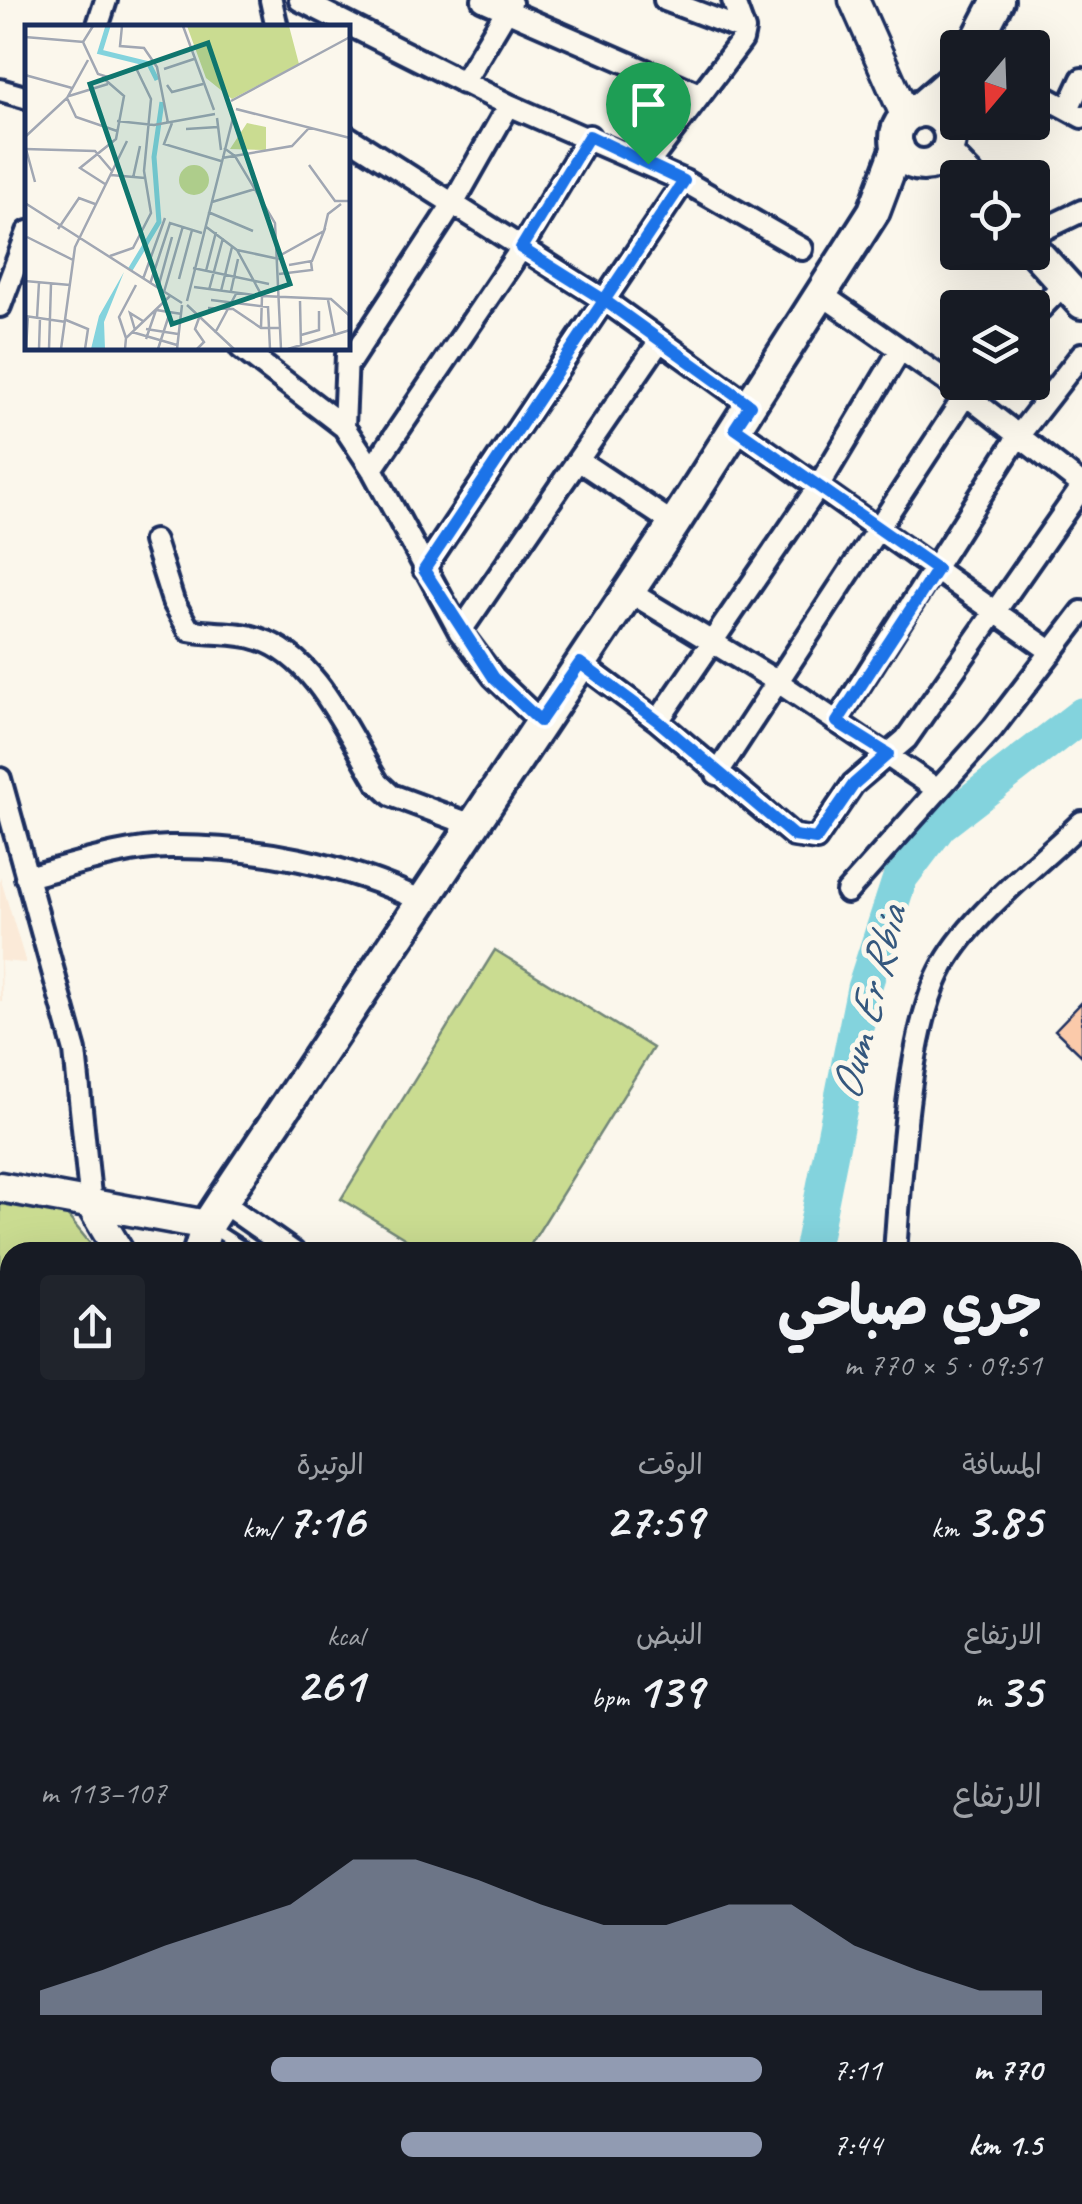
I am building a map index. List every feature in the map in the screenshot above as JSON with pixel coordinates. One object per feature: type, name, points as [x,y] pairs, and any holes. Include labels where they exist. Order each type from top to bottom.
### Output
[{"type":"main road","points":[[982,30],[998,0]]},
{"type":"main road","points":[[209,1227],[540,721],[674,524],[874,210],[898,148],[897,131],[940,91]]},
{"type":"main road","points":[[910,115],[930,113],[939,149],[950,160]]},
{"type":"main road","points":[[874,210],[939,149],[942,140]]},
{"type":"main road","points":[[898,148],[908,160],[939,149]]},
{"type":"main road","points":[[1050,268],[1073,293]]},
{"type":"street","points":[[98,25],[106,0]]},
{"type":"street","points":[[272,0],[276,25]]},
{"type":"street","points":[[300,0],[349,25]]},
{"type":"street","points":[[483,0],[510,6],[699,94]]},
{"type":"street","points":[[665,0],[744,30]]},
{"type":"street","points":[[648,164],[738,47],[744,30],[733,0]]},
{"type":"street","points":[[854,0],[910,115]]},
{"type":"street","points":[[464,83],[510,6]]},
{"type":"street","points":[[350,25],[509,105],[589,136],[684,181],[802,249]]},
{"type":"street","points":[[1050,100],[1075,113],[1082,78]]},
{"type":"street","points":[[0,90],[25,97]]},
{"type":"street","points":[[344,427],[347,356],[453,204],[509,105]]},
{"type":"street","points":[[372,470],[521,248],[589,136]]},
{"type":"street","points":[[350,138],[604,300],[658,342],[818,487],[880,527],[1052,652]]},
{"type":"street","points":[[424,570],[684,181]]},
{"type":"street","points":[[1050,226],[1082,211]]},
{"type":"street","points":[[0,306],[8,264],[25,239]]},
{"type":"street","points":[[1050,306],[1073,293]]},
{"type":"street","points":[[821,294],[900,350],[940,372]]},
{"type":"street","points":[[460,632],[658,342]]},
{"type":"street","points":[[244,350],[344,427],[372,470],[460,632],[494,678],[540,721]]},
{"type":"street","points":[[658,721],[714,646],[818,487],[900,350]]},
{"type":"street","points":[[837,722],[1019,435],[1082,354]]},
{"type":"street","points":[[717,774],[961,400]]},
{"type":"street","points":[[580,663],[658,721],[794,836],[810,841],[822,834],[854,784],[906,739],[1082,486],[982,400]]},
{"type":"street","points":[[578,460],[674,524]]},
{"type":"street","points":[[154,542],[173,601],[189,630],[239,633],[263,640],[292,656],[314,682],[378,783],[391,795],[472,825]]},
{"type":"street","points":[[628,592],[778,682],[938,790]]},
{"type":"street","points":[[847,892],[938,790],[1082,612]]},
{"type":"street","points":[[0,779],[74,1052],[91,1205],[113,1242]]},
{"type":"street","points":[[896,1242],[914,1078],[930,998],[940,970],[986,915],[1082,822]]},
{"type":"street","points":[[26,877],[169,847],[273,856],[328,867],[378,880],[422,901]]},
{"type":"street","points":[[0,1187],[209,1227],[259,1242]]},
{"type":"lane","points":[[209,1227],[233,1242]]},
{"type":"shaded area","points":[[0,877],[26,963],[1,961],[2,1001],[0,1001]]},
{"type":"green space","points":[[495,950],[653,1048],[532,1242],[411,1242],[341,1199]]},
{"type":"green space","points":[[0,1197],[62,1209],[89,1242],[0,1242]]},
{"type":"building","points":[[1082,1002],[1082,1056],[1055,1030]]},
{"type":"waterway","name":"Oum Er Rbia","points":[[813,1242],[864,988],[900,878],[940,825],[1082,715]]},
{"type":"route","points":[[648,164],[589,136],[521,248],[604,300],[750,405],[735,428],[937,569],[837,722],[888,754],[854,784],[816,839],[804,841],[794,836],[658,721],[580,663],[540,721],[494,678],[460,632],[424,570],[604,300],[684,181],[648,164]]}]
